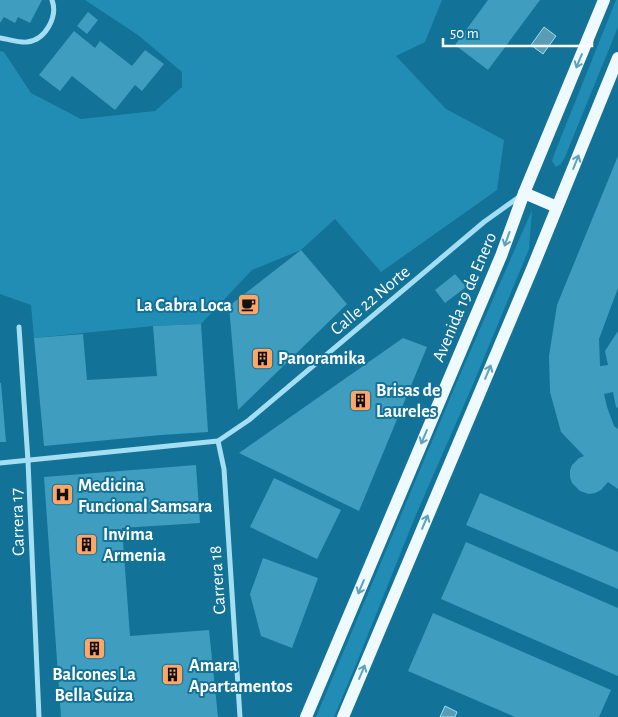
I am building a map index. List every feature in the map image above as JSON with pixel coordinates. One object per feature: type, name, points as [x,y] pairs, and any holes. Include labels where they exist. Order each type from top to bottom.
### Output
[{"type":"main road","name":"Avenida 19 de Enero","points":[[306,717],[500,256],[604,0]]},
{"type":"main road","points":[[344,717],[618,58]]},
{"type":"main road","points":[[524,193],[557,207]]},
{"type":"street","points":[[0,38],[28,42],[40,37],[54,17],[52,0]]},
{"type":"street","name":"Calle 22 Norte","points":[[0,463],[218,442],[249,420],[484,222],[524,193]]},
{"type":"street","name":"Carrera 17","points":[[19,327],[28,461],[39,717]]},
{"type":"street","name":"Carrera 18","points":[[218,442],[224,469],[240,717]]},
{"type":"shaded area","points":[[85,0],[442,0],[425,42],[396,56],[446,109],[504,140],[497,190],[381,272],[335,219],[301,250],[252,270],[201,324],[153,326],[34,338],[31,305],[0,294],[0,51],[4,52],[31,93],[81,119],[155,111],[182,87],[182,72],[138,35]]},
{"type":"shaded area","points":[[616,0],[618,0],[618,27],[565,157],[561,164],[556,167],[552,161],[555,152]]},
{"type":"shaded area","points":[[544,27],[556,36],[543,54],[531,45]]},
{"type":"shaded area","points":[[532,210],[529,249],[415,517],[334,717],[316,717],[459,377]]},
{"type":"shaded area","points":[[445,706],[457,712],[455,717],[440,717]]},
{"type":"building","points":[[0,0],[42,0],[30,23],[18,17],[15,23],[4,17],[0,23]]},
{"type":"building","points":[[488,0],[540,0],[488,70],[455,45]]},
{"type":"building","points":[[88,12],[98,20],[87,34],[77,26]]},
{"type":"building","points":[[74,31],[95,48],[100,41],[132,66],[145,50],[164,64],[142,91],[135,85],[115,110],[72,76],[60,91],[39,75]]},
{"type":"building","points":[[618,156],[618,288],[599,339],[600,366],[608,365],[605,351],[618,331],[618,408],[616,407],[613,392],[604,394],[614,426],[618,429],[618,489],[608,482],[601,490],[589,494],[580,491],[572,483],[570,477],[572,465],[584,456],[561,432],[550,392],[549,356],[557,305]]},
{"type":"building","name":"Panoramika","points":[[301,250],[347,304],[238,410],[229,306]]},
{"type":"building","points":[[455,274],[466,287],[445,303],[435,290]]},
{"type":"building","points":[[201,324],[208,432],[44,446],[34,338],[83,334],[87,380],[157,376],[153,326]]},
{"type":"building","name":"Brisas de Laureles","points":[[403,338],[427,347],[359,511],[239,453]]},
{"type":"building","points":[[1,383],[6,442],[0,442]]},
{"type":"building","points":[[196,465],[200,523],[122,528],[130,636],[209,630],[218,717],[61,717],[44,477]]},
{"type":"building","points":[[274,478],[341,510],[317,559],[250,527]]},
{"type":"building","points":[[480,493],[618,552],[618,589],[466,525]]},
{"type":"building","points":[[466,542],[618,608],[618,676],[441,599]]},
{"type":"building","points":[[263,558],[318,578],[292,648],[261,636],[250,594]]},
{"type":"building","points":[[433,613],[611,690],[599,717],[515,717],[408,671]]},
{"type":"place","name":"La Cabra Loca","points":[[248,305]]},
{"type":"place","name":"Panoramika","points":[[262,358]]},
{"type":"place","name":"Brisas de Laureles","points":[[360,400]]},
{"type":"place","name":"Medicina Funcional Samsara","points":[[62,495]]},
{"type":"place","name":"Invima Armenia","points":[[87,544]]},
{"type":"place","name":"Balcones La Bella Suiza","points":[[94,649]]},
{"type":"place","name":"Amara Apartamentos","points":[[173,675]]}]
